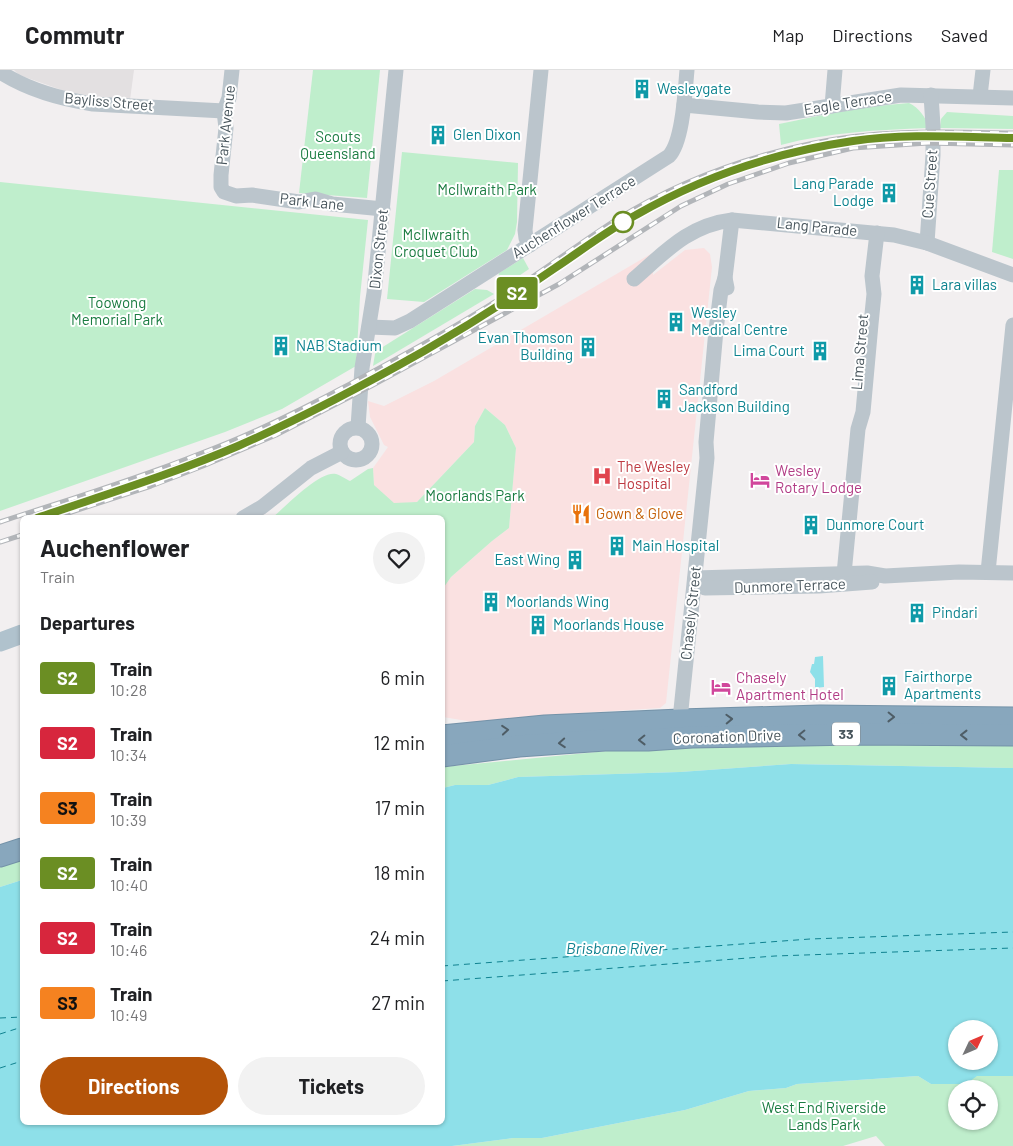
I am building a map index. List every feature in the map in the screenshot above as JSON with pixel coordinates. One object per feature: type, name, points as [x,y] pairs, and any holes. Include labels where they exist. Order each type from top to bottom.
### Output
[{"type":"highway","name":"Coronation Drive","points":[[445,755],[474,750],[605,740],[679,729],[820,716],[1013,718]]},
{"type":"highway","name":"Coronation Drive","points":[[446,737],[545,726],[857,734],[1013,735]]},
{"type":"highway","points":[[0,843],[20,837]]},
{"type":"highway","points":[[0,856],[20,850]]},
{"type":"main road","points":[[0,633],[20,626]]},
{"type":"main road","points":[[0,642],[20,635]]},
{"type":"main road","points":[[446,737],[474,750]]},
{"type":"street","name":"Park Avenue","points":[[232,70],[229,98],[224,112],[226,128],[221,187],[229,195],[241,197]]},
{"type":"street","name":"Dixon Street","points":[[358,427],[362,368],[374,293],[396,70]]},
{"type":"street","points":[[530,245],[526,238],[526,230],[541,70]]},
{"type":"street","points":[[684,105],[687,70]]},
{"type":"street","points":[[832,106],[835,70]]},
{"type":"street","points":[[980,96],[983,70]]},
{"type":"street","name":"Bayliss Street","points":[[0,72],[24,85],[56,97],[74,101],[224,112]]},
{"type":"street","name":"Eagle Terrace","points":[[684,105],[786,113],[901,95],[1013,98]]},
{"type":"street","name":"Cue Street","points":[[926,243],[933,155],[931,95]]},
{"type":"street","name":"Auchenflower Terrace","points":[[369,326],[388,328],[403,325],[659,163],[672,153],[679,134],[684,105]]},
{"type":"street","name":"Park Lane","points":[[241,197],[252,195],[299,202],[315,199],[332,204],[383,209]]},
{"type":"street","name":"Lang Parade","points":[[634,279],[690,233],[710,224],[732,220],[894,236],[926,243],[1013,275]]},
{"type":"street","name":"Chasely Street","points":[[679,729],[707,458],[713,443],[728,292],[725,278],[732,220]]},
{"type":"street","name":"Lima Street","points":[[844,574],[858,428],[855,412],[859,360],[866,292],[872,276],[876,233]]},
{"type":"street","points":[[988,572],[1013,325]]},
{"type":"street","points":[[358,427],[367,431],[370,435],[372,440],[371,451],[364,458],[354,460],[349,459],[342,452],[340,447],[341,437],[348,429],[358,427]]},
{"type":"street","points":[[248,515],[262,507],[311,468],[342,452]]},
{"type":"street","name":"Dunmore Terrace","points":[[694,583],[867,573],[885,576],[959,572],[1013,573]]},
{"type":"street","name":"Dunmore Terrace","points":[[694,583],[756,588],[860,584],[885,576]]},
{"type":"shaded area","points":[[14,70],[134,70],[130,100],[76,95],[19,75]]},
{"type":"shaded area","name":"The Wesley Hospital","points":[[704,248],[710,254],[712,267],[666,703],[660,708],[531,716],[473,722],[445,717],[445,584],[451,577],[509,528],[516,448],[505,425],[485,408],[475,426],[474,442],[417,502],[394,504],[374,485],[373,468],[388,447],[384,445],[370,417],[368,401],[384,406],[434,381],[654,252],[653,275],[685,250]]},
{"type":"green space","name":"Scouts Queensland","points":[[313,70],[380,70],[367,198],[299,193]]},
{"type":"green space","points":[[909,103],[922,114],[928,128],[835,134],[781,145],[779,124],[827,114]]},
{"type":"green space","points":[[947,112],[1013,116],[1013,129],[940,128],[941,119]]},
{"type":"green space","name":"McIlwraith Croquet Club","points":[[402,152],[518,163],[517,222],[515,234],[507,250],[424,302],[387,299]]},
{"type":"green space","points":[[999,170],[1013,170],[1013,259],[992,252]]},
{"type":"green space","name":"Toowong Memorial Park","points":[[0,182],[368,220],[360,297],[356,366],[282,409],[225,432],[0,511]]},
{"type":"green space","points":[[523,258],[529,269],[497,291],[499,273]]},
{"type":"green space","points":[[475,289],[487,290],[494,294],[373,366],[375,354],[378,350]]},
{"type":"green space","name":"Moorlands Park","points":[[485,408],[505,425],[516,448],[509,528],[451,577],[445,586],[445,515],[275,515],[312,483],[329,474],[336,474],[350,481],[368,469],[373,468],[374,485],[394,503],[417,502],[474,442],[475,426]]},
{"type":"green space","points":[[763,742],[1013,743],[1013,768],[791,764],[680,772],[518,777],[488,785],[455,785],[445,788],[445,767],[627,749]]},
{"type":"green space","points":[[20,858],[20,881],[0,887],[0,864]]},
{"type":"green space","name":"West End Riverside Lands Park","points":[[918,1076],[931,1084],[948,1081],[948,1130],[998,1130],[998,1080],[954,1080],[977,1076],[1013,1076],[1013,1146],[885,1146],[876,1136],[843,1146],[452,1146],[513,1138],[542,1138],[685,1110],[749,1091],[786,1088],[797,1084]]},
{"type":"water","points":[[823,656],[824,687],[815,688],[815,679],[810,672],[812,664],[814,664],[815,657]]},
{"type":"water","name":"Brisbane River","points":[[791,764],[1013,768],[1013,1076],[977,1076],[972,1080],[948,1080],[948,1084],[931,1084],[918,1076],[797,1084],[786,1088],[749,1091],[685,1110],[542,1138],[513,1138],[452,1146],[0,1146],[0,887],[20,881],[20,1125],[445,1125],[445,788],[455,785],[488,785],[518,777],[680,772]]},
{"type":"ferry route","points":[[445,966],[810,939],[1013,932]]},
{"type":"ferry route","points":[[445,981],[775,956],[1013,948]]},
{"type":"ferry route","points":[[0,1018],[20,1017]]},
{"type":"ferry route","points":[[0,1034],[20,1028]]},
{"type":"ferry route","points":[[0,1068],[20,1062]]},
{"type":"railway","points":[[21,515],[175,463],[238,439],[294,413],[428,342],[518,287],[637,207],[711,173],[788,149],[864,135],[913,132],[1013,133]]},
{"type":"railway","points":[[62,515],[151,486],[276,435],[373,385],[559,284],[681,206],[728,184],[789,163],[853,148],[928,143],[1013,145]]},
{"type":"railway","points":[[0,522],[20,515]]},
{"type":"railway","points":[[0,542],[20,536]]},
{"type":"train","name":"S2","points":[[46,515],[204,460],[313,411],[427,349],[505,301],[634,216],[681,191],[706,181],[758,162],[852,141],[928,136],[1013,138]]},
{"type":"place","name":"Wesleygate","points":[[642,89]]},
{"type":"place","name":"Glen Dixon","points":[[438,135]]},
{"type":"place","name":"Lang Parade Lodge","points":[[889,193]]},
{"type":"place","name":"Lara villas","points":[[917,285]]},
{"type":"place","name":"Wesley Medical Centre","points":[[676,322]]},
{"type":"place","name":"NAB Stadium","points":[[281,346]]},
{"type":"place","name":"Evan Thomson Building","points":[[588,347]]},
{"type":"place","name":"Lima Court","points":[[820,351]]},
{"type":"place","name":"Sandford Jackson Building","points":[[664,399]]},
{"type":"place","name":"The Wesley Hospital","points":[[602,476]]},
{"type":"place","name":"Wesley Rotary Lodge","points":[[760,480]]},
{"type":"place","name":"Gown & Glove","points":[[581,514]]},
{"type":"place","name":"Dunmore Court","points":[[811,525]]},
{"type":"place","name":"Main Hospital","points":[[617,546]]},
{"type":"place","name":"East Wing","points":[[575,560]]},
{"type":"place","name":"Moorlands Wing","points":[[491,602]]},
{"type":"place","name":"Pindari","points":[[917,613]]},
{"type":"place","name":"Moorlands House","points":[[538,625]]},
{"type":"place","name":"Fairthorpe Apartments","points":[[889,686]]},
{"type":"place","name":"Chasely Apartment Hotel","points":[[721,687]]},
{"type":"park label","name":"McIlwraith Park","points":[[487,190]]}]
